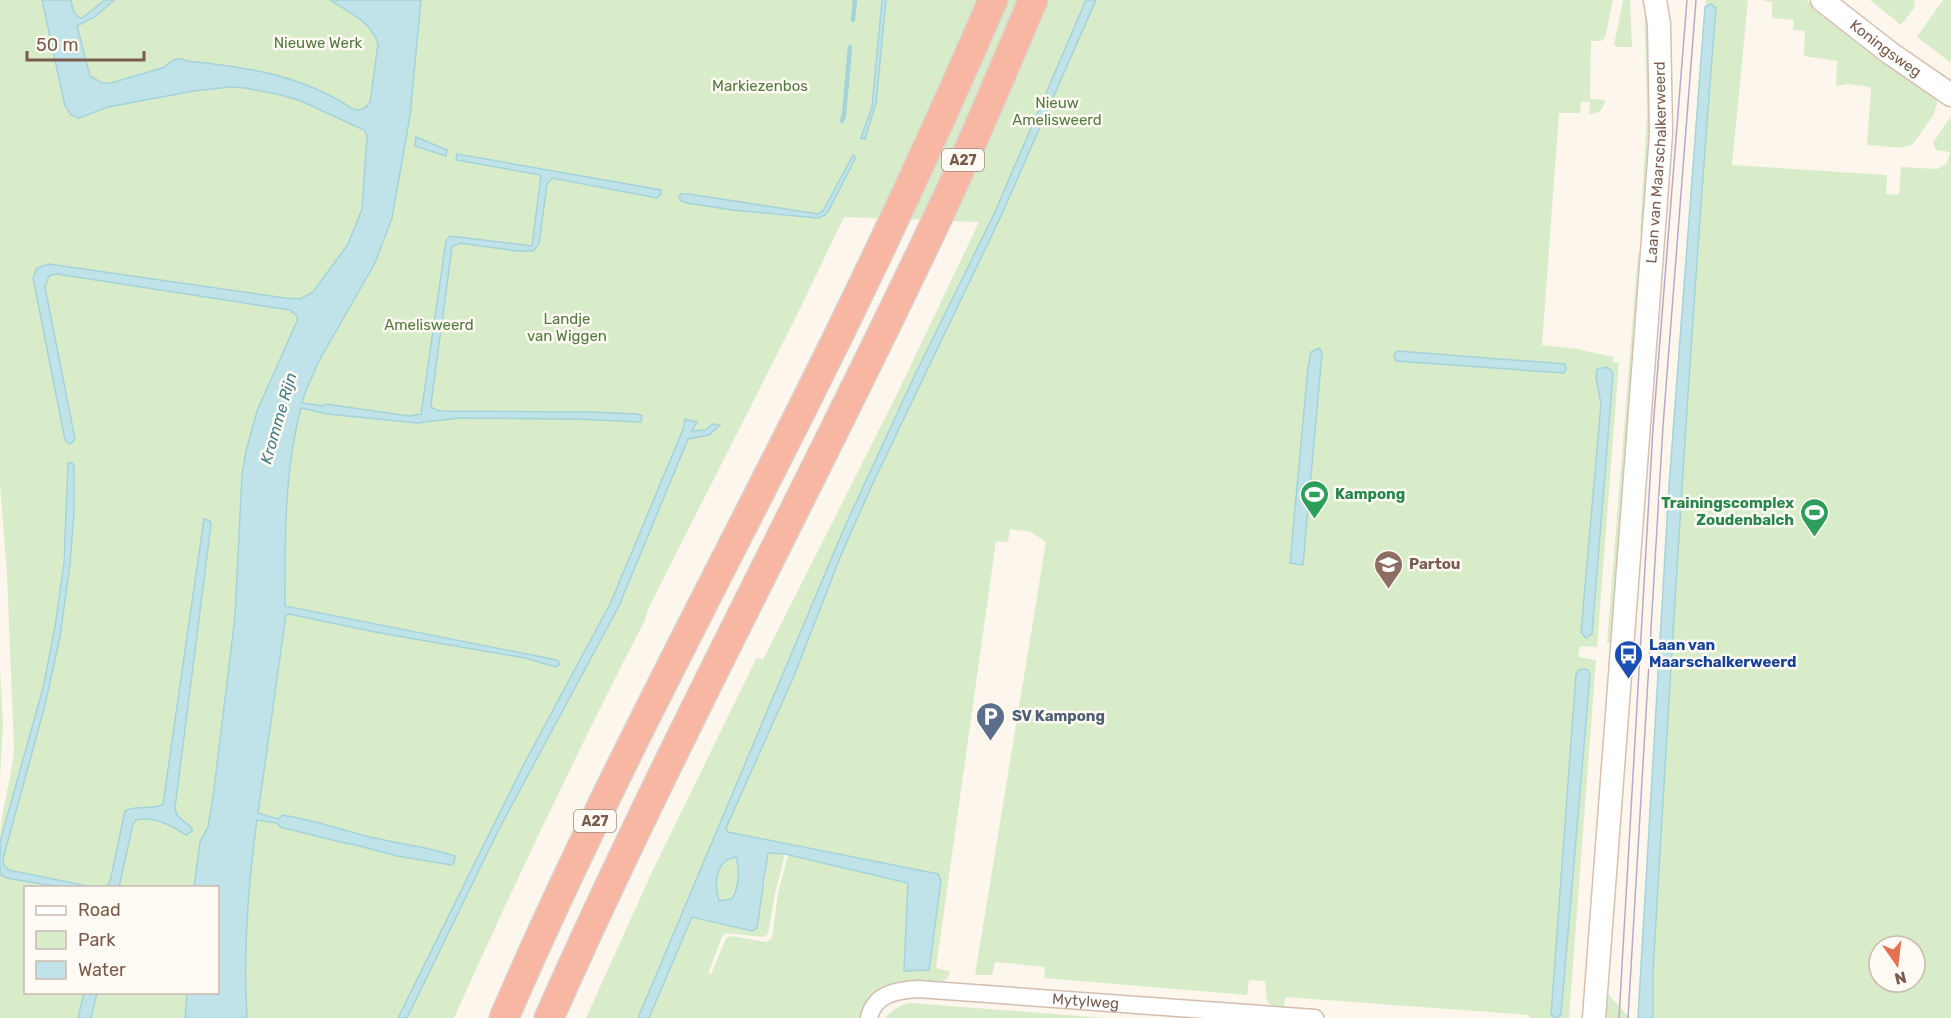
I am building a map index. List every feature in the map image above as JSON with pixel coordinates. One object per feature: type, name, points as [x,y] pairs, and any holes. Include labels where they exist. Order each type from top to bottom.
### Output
[{"type":"highway","name":"A27","points":[[504,1018],[594,822],[860,293],[911,186],[993,0]]},
{"type":"highway","name":"A27","points":[[549,1018],[665,768],[936,220],[1033,0]]},
{"type":"main road","name":"Laan van Maarschalkerweerd","points":[[1594,1018],[1661,134],[1659,24],[1654,0]]},
{"type":"main road","name":"Laan van Maarschalkerweerd","points":[[1659,24],[1669,0]]},
{"type":"main road","name":"Koningsweg","points":[[1822,0],[1890,53],[1951,95]]},
{"type":"street","name":"Mytylweg","points":[[869,1018],[872,1007],[878,1000],[899,991],[918,989],[1316,1018]]},
{"type":"green space","points":[[0,0],[1613,0],[1605,38],[1601,41],[1591,41],[1590,99],[1605,100],[1603,106],[1598,112],[1589,114],[1590,102],[1581,102],[1580,113],[1559,113],[1542,345],[1577,349],[1613,357],[1613,362],[1619,362],[1597,647],[1580,646],[1578,657],[1596,660],[1569,1018],[1556,1018],[1529,1018],[1529,1015],[1285,997],[1284,1009],[1273,1007],[1267,1001],[1265,981],[1249,980],[1247,995],[1044,978],[1045,967],[995,962],[992,975],[975,975],[1046,542],[1031,532],[1010,529],[1008,542],[996,541],[936,968],[950,971],[946,979],[937,983],[905,983],[891,986],[881,995],[864,1018],[649,1018],[692,917],[720,923],[758,925],[757,915],[766,878],[768,853],[785,854],[768,934],[764,937],[725,933],[708,974],[711,974],[726,938],[732,936],[766,942],[772,938],[778,893],[788,855],[909,883],[904,971],[938,874],[727,832],[726,828],[794,676],[841,555],[873,483],[998,223],[972,258],[846,524],[638,1018],[586,1018],[652,872],[757,657],[763,660],[898,392],[979,222],[844,217],[594,720],[454,1018],[0,1018],[0,874],[6,878],[54,886],[24,886],[24,994],[219,994],[219,886],[87,886],[9,870],[4,865],[3,854],[45,705],[60,637],[70,564],[67,466],[64,550],[54,633],[34,727],[0,842],[14,748],[7,575],[0,484]],"holes":[[[1579,670],[1590,675],[1561,1015],[1556,1018],[1551,1015],[1576,674]]]},
{"type":"green space","points":[[1623,0],[1630,0],[1632,47],[1614,45]]},
{"type":"green space","points":[[1644,0],[1650,0],[1654,109],[1646,228],[1640,233],[1647,114]]},
{"type":"green space","name":"Trainingscomplex Zoudenbalch","points":[[1706,0],[1748,0],[1732,165],[1887,175],[1886,194],[1899,195],[1901,167],[1937,169],[1947,163],[1950,152],[1936,150],[1933,143],[1951,116],[1951,1018],[1653,1018],[1653,971],[1697,249],[1716,8],[1711,4],[1705,7]]},
{"type":"green space","points":[[1761,0],[1806,0],[1935,95],[1937,103],[1934,114],[1913,144],[1901,148],[1867,145],[1871,89],[1849,84],[1836,86],[1837,61],[1804,56],[1805,31],[1793,30],[1794,20],[1772,18],[1772,2]]},
{"type":"green space","points":[[1870,0],[1915,0],[1914,8],[1901,25]]},
{"type":"green space","points":[[1943,0],[1951,0],[1951,63],[1917,37]]},
{"type":"green space","points":[[1638,253],[1643,260],[1614,639],[1607,644]]},
{"type":"green space","points":[[0,667],[3,725],[0,778]]},
{"type":"green space","points":[[737,857],[738,879],[734,895],[732,899],[719,901],[717,880],[720,867],[730,859]]},
{"type":"green space","points":[[1603,989],[1630,1018],[1606,1018]]},
{"type":"green space","points":[[911,1003],[1105,1018],[885,1018],[897,1008]]},
{"type":"water","name":"Kromme Rijn","points":[[42,0],[71,0],[75,14],[82,18],[105,0],[114,0],[96,16],[77,26],[90,76],[102,83],[111,83],[165,67],[181,59],[231,66],[294,80],[358,110],[365,108],[370,102],[378,44],[375,36],[365,24],[330,0],[421,0],[410,116],[392,218],[375,263],[319,361],[302,403],[324,406],[326,404],[409,416],[421,414],[446,241],[450,236],[532,246],[541,175],[456,160],[457,154],[661,190],[657,198],[552,178],[547,184],[539,244],[533,251],[460,243],[452,247],[431,404],[432,408],[440,411],[638,414],[642,416],[641,422],[459,418],[417,423],[327,414],[301,408],[288,481],[285,606],[557,660],[560,664],[556,667],[525,658],[286,615],[258,813],[278,819],[283,815],[455,856],[454,863],[451,865],[397,856],[280,827],[277,823],[257,820],[247,919],[247,1018],[185,1018],[187,994],[219,994],[219,886],[194,886],[200,842],[208,827],[213,797],[235,617],[242,475],[246,451],[257,411],[297,321],[297,316],[290,310],[57,274],[49,276],[45,287],[75,439],[69,444],[65,440],[33,278],[37,268],[49,264],[300,299],[313,292],[348,244],[362,209],[367,136],[364,130],[301,101],[245,88],[230,87],[194,91],[108,107],[79,118],[71,115],[65,106]]},
{"type":"water","points":[[882,0],[886,0],[876,103],[865,139],[861,138],[872,107]]},
{"type":"water","points":[[1086,0],[1096,0],[1001,216],[873,483],[841,555],[794,676],[726,828],[728,832],[938,874],[941,881],[929,970],[904,971],[908,883],[785,854],[768,853],[757,928],[752,931],[692,917],[649,1018],[638,1018],[846,524],[913,379],[995,212]],"holes":[[[736,857],[738,878],[734,895],[732,899],[719,901],[717,880],[720,868],[729,859]]]},
{"type":"water","points":[[1711,4],[1716,8],[1682,490],[1653,971],[1653,1018],[1638,1018],[1669,486],[1705,7]]},
{"type":"water","points":[[416,137],[447,150],[446,156],[415,146]]},
{"type":"water","points":[[853,155],[856,157],[829,210],[818,218],[732,210],[687,203],[681,201],[679,197],[681,194],[689,194],[818,214],[823,211]]},
{"type":"water","points":[[1319,348],[1322,353],[1303,565],[1290,563],[1308,367],[1311,352]]},
{"type":"water","points":[[1397,351],[1565,364],[1566,369],[1564,373],[1396,361],[1394,356]]},
{"type":"water","points":[[1606,367],[1613,374],[1592,634],[1586,638],[1581,632],[1601,404],[1596,377],[1597,369]]},
{"type":"water","points":[[685,419],[697,422],[692,431],[705,430],[713,424],[720,425],[709,435],[688,439],[619,606],[499,829],[407,1018],[398,1018],[523,766],[611,602],[684,427]]},
{"type":"water","points":[[68,463],[72,463],[74,466],[74,512],[70,564],[60,637],[45,705],[3,859],[4,865],[9,870],[87,886],[54,886],[6,878],[0,874],[0,842],[43,688],[55,627],[64,562]]},
{"type":"water","points":[[204,519],[210,521],[211,524],[175,808],[177,815],[192,828],[192,831],[186,835],[162,822],[149,819],[136,820],[133,824],[119,886],[107,886],[110,882],[125,811],[163,804]]},
{"type":"water","points":[[1579,670],[1588,670],[1590,675],[1561,1015],[1556,1018],[1551,1015],[1576,674]]},
{"type":"water","points":[[84,994],[97,994],[91,1018],[78,1018]]},
{"type":"waterway","points":[[853,20],[855,0]]},
{"type":"waterway","points":[[842,121],[850,47]]},
{"type":"tram line","points":[[1619,1018],[1653,428],[1687,0]]},
{"type":"tram line","points":[[1628,1018],[1663,426],[1696,0]]},
{"type":"place","name":"Kampong","points":[[1314,520]]},
{"type":"place","name":"Trainingscomplex Zoudenbalch","points":[[1815,538]]},
{"type":"place","name":"Partou","points":[[1388,590]]},
{"type":"place","name":"Laan van Maarschalkerweerd","points":[[1628,680]]},
{"type":"place","name":"SV Kampong","points":[[991,742]]},
{"type":"park label","name":"Nieuwe Werk","points":[[318,43]]},
{"type":"park label","name":"Markiezenbos","points":[[760,86]]},
{"type":"park label","name":"Nieuw Amelisweerd","points":[[1057,112]]},
{"type":"park label","name":"Amelisweerd","points":[[429,325]]},
{"type":"park label","name":"Landje van Wiggen","points":[[567,328]]}]
